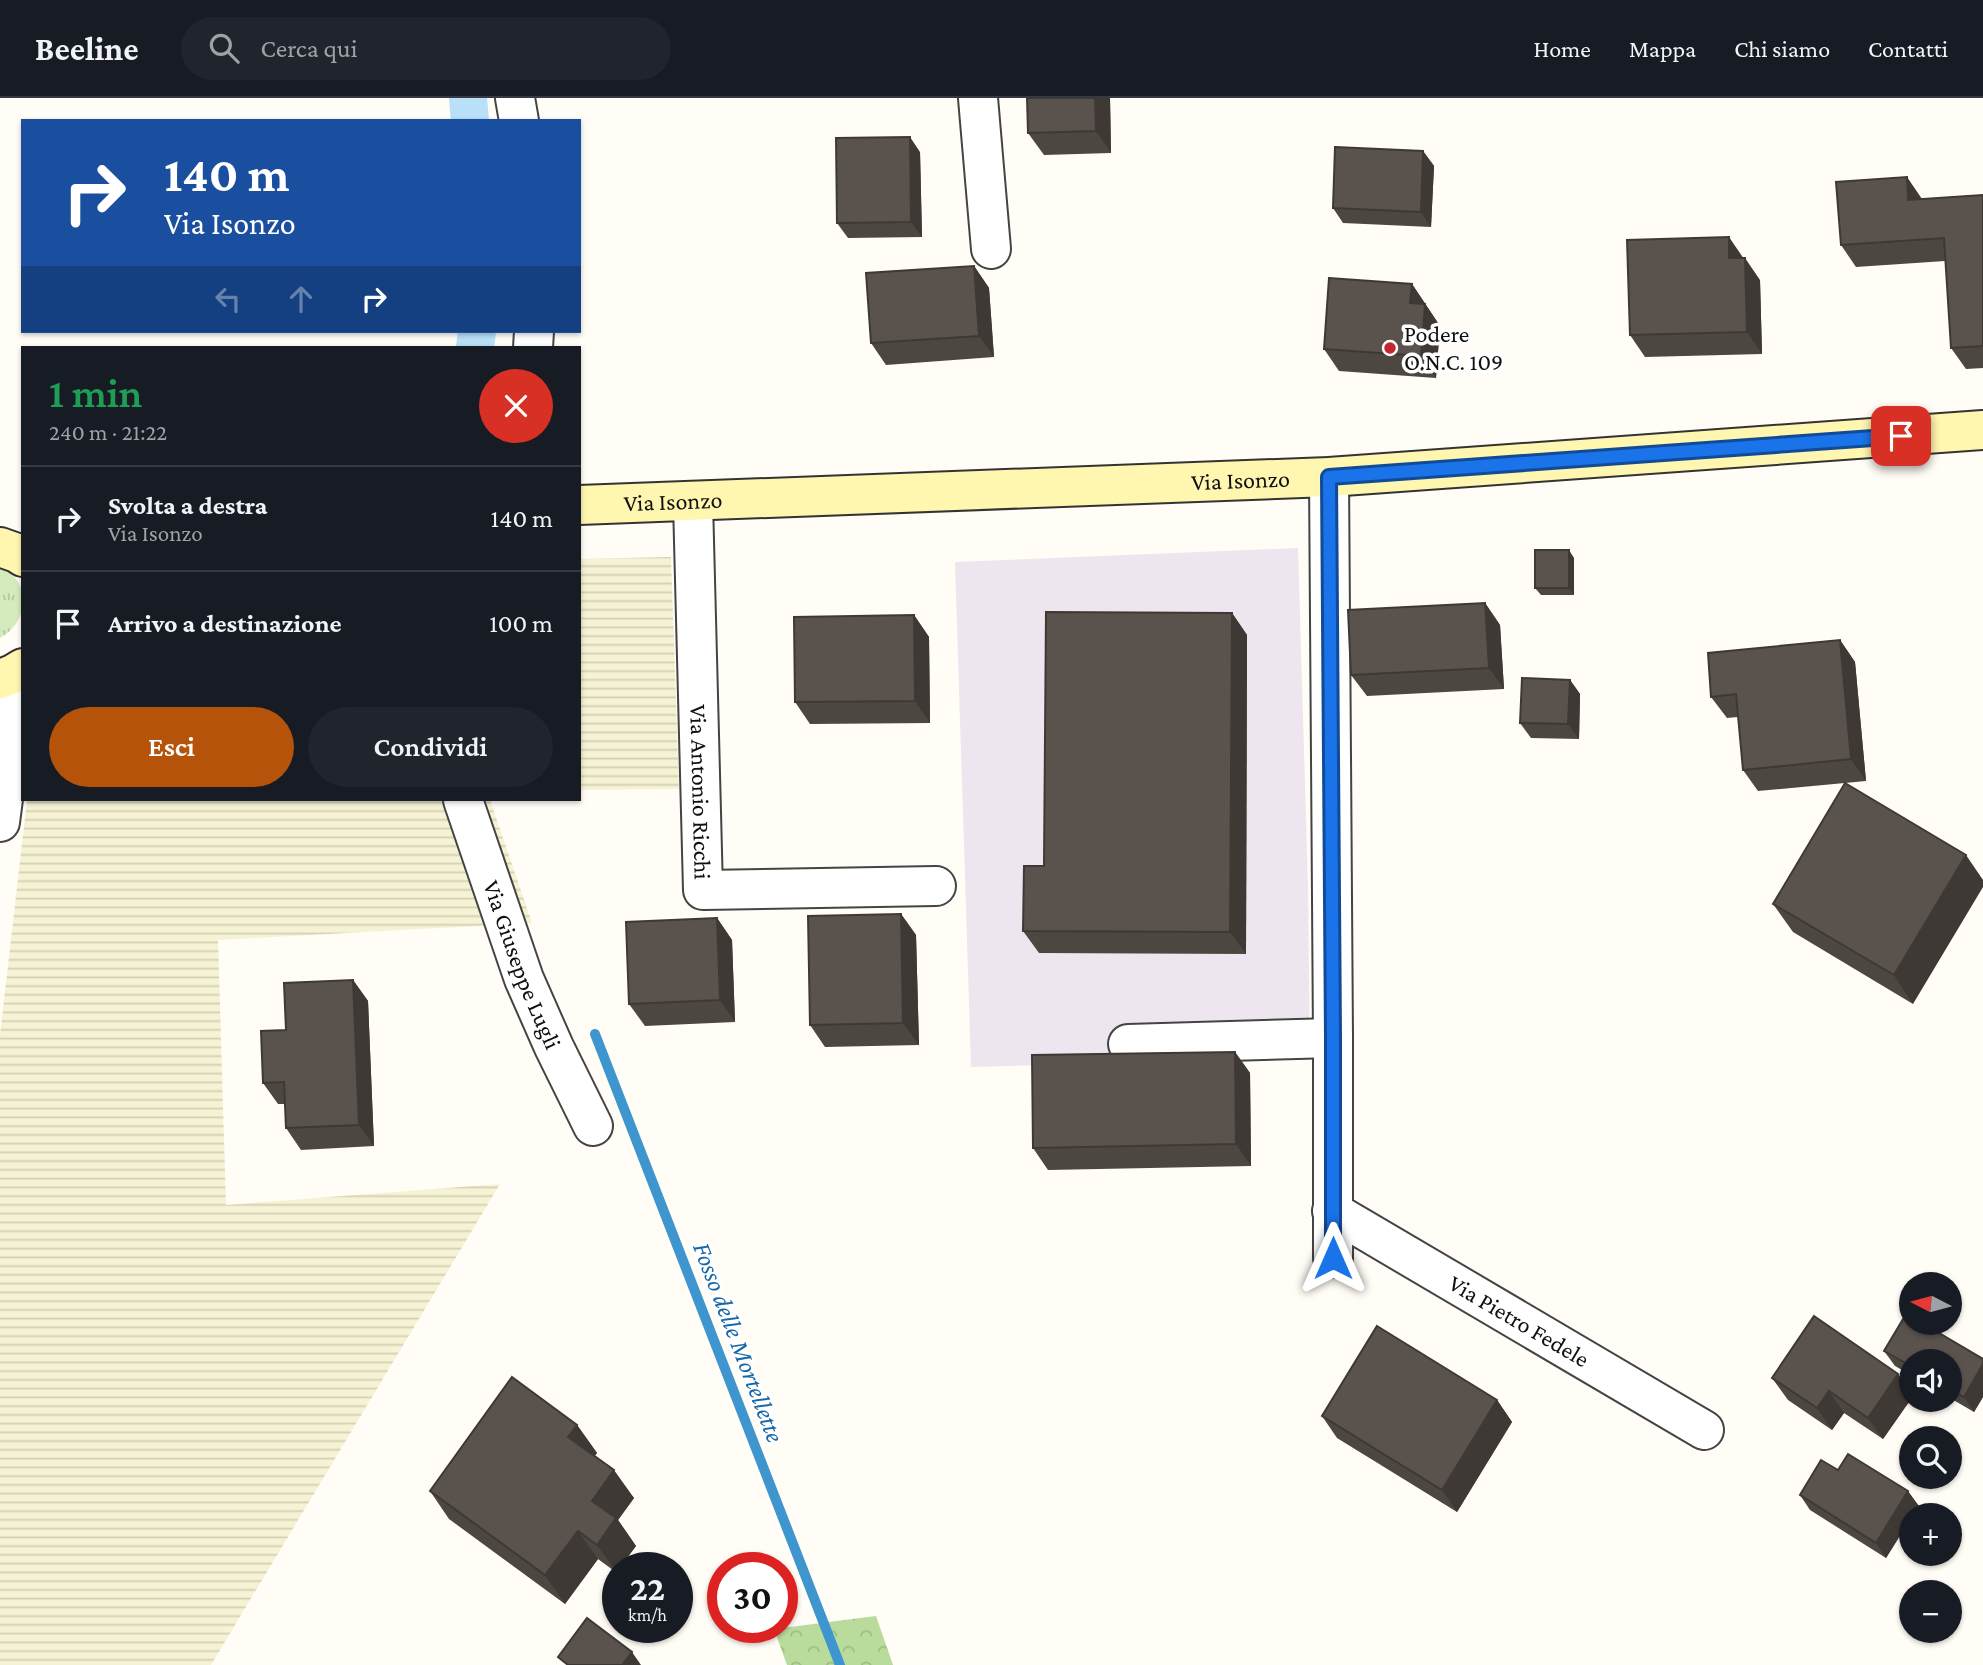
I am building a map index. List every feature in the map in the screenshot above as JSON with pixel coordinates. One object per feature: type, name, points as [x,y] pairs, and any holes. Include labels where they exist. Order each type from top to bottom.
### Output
[{"type":"main road","name":"Via Isonzo","points":[[581,505],[1329,477],[1983,430]]},
{"type":"main road","points":[[0,679],[21,669]]},
{"type":"street","points":[[515,98],[519,119]]},
{"type":"street","points":[[978,98],[991,249]]},
{"type":"street","points":[[1329,477],[1333,1258]]},
{"type":"street","name":"Via Antonio Ricchi","points":[[694,502],[703,890],[936,886]]},
{"type":"street","points":[[0,822],[11,737],[21,690]]},
{"type":"street","name":"Via Giuseppe Lugli","points":[[463,801],[538,1014],[593,1126]]},
{"type":"street","points":[[1128,1044],[1333,1038]]},
{"type":"street","name":"Via Pietro Fedele","points":[[1332,1211],[1704,1430]]},
{"type":"shaded area","points":[[1298,548],[1310,1058],[971,1067],[955,562]]},
{"type":"shaded area","points":[[671,557],[679,789],[581,790],[581,559]]},
{"type":"shaded area","points":[[27,801],[490,801],[532,923],[218,940],[226,1205],[500,1184],[211,1665],[0,1665],[0,1035]]},
{"type":"green space","points":[[0,567],[11,573],[18,582],[21,589],[21,612],[10,631],[0,638]]},
{"type":"green space","points":[[876,1616],[893,1665],[787,1665],[779,1643],[798,1643],[798,1626]]},
{"type":"building","points":[[1027,98],[1095,98],[1096,131],[1028,133]]},
{"type":"building","points":[[910,137],[911,222],[837,223],[836,138]]},
{"type":"building","points":[[1335,147],[1423,151],[1421,212],[1333,208]]},
{"type":"building","points":[[1907,177],[1908,200],[1983,195],[1983,346],[1951,348],[1944,238],[1841,245],[1836,182]]},
{"type":"building","points":[[1729,237],[1729,258],[1745,258],[1747,332],[1630,335],[1627,240]]},
{"type":"building","points":[[974,266],[979,336],[871,343],[866,273]]},
{"type":"building","name":"Podere O.N.C. 109","points":[[1329,278],[1412,284],[1410,303],[1425,304],[1421,356],[1324,349]]},
{"type":"building","points":[[1535,550],[1569,550],[1569,588],[1535,588]]},
{"type":"building","points":[[1485,603],[1489,668],[1351,675],[1348,610]]},
{"type":"building","points":[[1046,612],[1232,613],[1230,932],[1023,931],[1024,866],[1044,866]]},
{"type":"building","points":[[914,615],[915,701],[795,702],[794,617]]},
{"type":"building","points":[[1840,640],[1851,759],[1743,770],[1736,694],[1711,697],[1708,653]]},
{"type":"building","points":[[1522,678],[1570,680],[1568,724],[1520,723]]},
{"type":"building","points":[[1845,783],[1966,855],[1894,975],[1773,904]]},
{"type":"building","points":[[901,914],[903,1023],[810,1025],[808,916]]},
{"type":"building","points":[[717,918],[720,1000],[629,1004],[626,922]]},
{"type":"building","points":[[353,980],[359,1125],[286,1128],[284,1082],[263,1083],[261,1031],[286,1030],[284,983]]},
{"type":"building","points":[[1235,1052],[1236,1144],[1033,1148],[1032,1055]]},
{"type":"building","points":[[1814,1316],[1898,1374],[1868,1418],[1829,1391],[1817,1408],[1772,1378]]},
{"type":"building","points":[[1377,1326],[1497,1400],[1442,1490],[1322,1416]]},
{"type":"building","points":[[1899,1326],[1899,1335],[1942,1335],[1983,1359],[1983,1364],[1964,1397],[1962,1349],[1899,1349],[1899,1359],[1884,1351]]},
{"type":"building","points":[[512,1377],[577,1425],[568,1437],[614,1470],[592,1501],[616,1518],[597,1545],[578,1531],[545,1575],[430,1491]]},
{"type":"building","points":[[1848,1454],[1899,1485],[1899,1489],[1908,1491],[1876,1543],[1800,1495],[1821,1460],[1838,1470]]},
{"type":"building","points":[[587,1618],[602,1629],[602,1643],[620,1643],[632,1652],[622,1665],[568,1665],[558,1657]]},
{"type":"waterway","points":[[468,98],[470,119]]},
{"type":"waterway","points":[[475,346],[477,333]]},
{"type":"waterway","name":"Fosso delle Mortellette","points":[[595,1034],[840,1665]]},
{"type":"place","name":"Podere O.N.C. 109","points":[[1390,348]]},
{"type":"route","points":[[1333,1258],[1329,477],[1901,436]]}]
